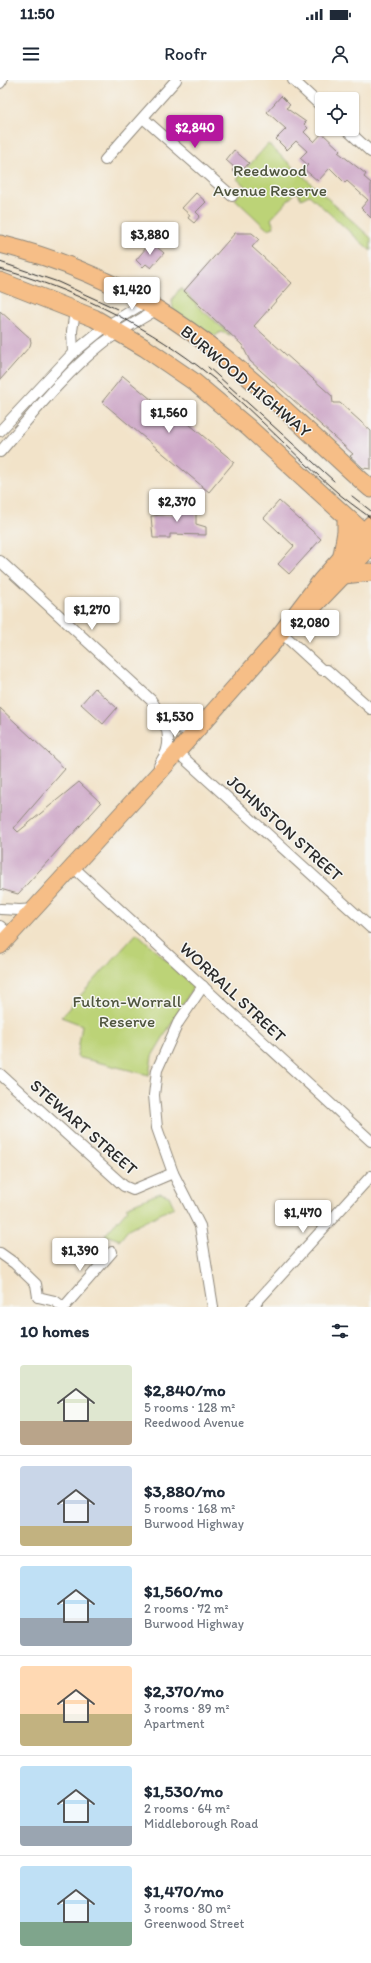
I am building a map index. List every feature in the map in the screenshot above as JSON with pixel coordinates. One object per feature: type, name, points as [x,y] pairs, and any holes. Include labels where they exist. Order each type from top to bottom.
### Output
[{"type":"highway","name":"BURWOOD HIGHWAY","points":[[0,244],[83,271],[150,306],[187,330],[240,372],[363,476],[371,489]]},
{"type":"highway","name":"BURWOOD HIGHWAY","points":[[0,281],[75,311],[113,329],[193,382],[249,428],[346,516],[368,531]]},
{"type":"highway","points":[[342,556],[346,532],[346,516]]},
{"type":"highway","points":[[344,575],[371,572]]},
{"type":"main road","points":[[3,938],[34,909],[178,752],[272,646],[318,584],[342,556],[368,531]]},
{"type":"main road","points":[[272,646],[285,636],[371,547]]},
{"type":"street","points":[[105,160],[176,80]]},
{"type":"street","points":[[293,80],[315,100]]},
{"type":"street","points":[[143,118],[232,196]]},
{"type":"street","points":[[354,136],[371,152]]},
{"type":"street","points":[[0,431],[73,353],[150,306]]},
{"type":"street","points":[[0,452],[64,380],[96,350],[113,329],[150,306]]},
{"type":"street","points":[[73,353],[72,331],[75,311]]},
{"type":"street","points":[[0,560],[151,700],[164,719],[169,739],[167,751],[159,764],[158,774]]},
{"type":"street","points":[[285,636],[322,670],[327,670],[371,709]]},
{"type":"street","points":[[164,719],[179,728],[196,731]]},
{"type":"street","name":"JOHNSTON STREET","points":[[178,752],[371,928]]},
{"type":"street","name":"WORRALL STREET","points":[[73,867],[371,1141]]},
{"type":"street","points":[[0,908],[20,910],[34,909]]},
{"type":"street","points":[[203,986],[178,1023],[157,1070],[154,1096],[157,1128],[173,1173],[200,1226],[213,1307]]},
{"type":"street","name":"STEWART STREET","points":[[0,1074],[124,1186],[133,1190],[173,1173]]},
{"type":"street","points":[[252,1307],[371,1176]]},
{"type":"street","points":[[38,1297],[55,1301],[64,1307],[112,1252]]},
{"type":"street","points":[[0,1253],[14,1263],[36,1284],[38,1297],[34,1307]]},
{"type":"green space","name":"Reedwood Avenue Reserve","points":[[268,144],[371,238],[371,251],[309,195],[301,199],[297,191],[271,219],[274,227],[267,229],[235,199],[246,187],[237,179]]},
{"type":"green space","points":[[180,288],[197,303],[196,305],[231,335],[220,332],[216,336],[198,327],[173,310],[172,300]]},
{"type":"green space","name":"Fulton-Worrall Reserve","points":[[137,933],[194,986],[152,1056],[149,1075],[77,1057],[82,1025],[61,1017]]},
{"type":"green space","points":[[160,1193],[169,1196],[174,1207],[128,1230],[120,1240],[105,1235],[128,1209],[126,1207]]},
{"type":"building","points":[[281,96],[290,105],[286,108],[306,122],[304,124],[308,128],[304,132],[314,142],[319,136],[325,136],[340,150],[338,152],[366,174],[364,177],[371,183],[371,218],[361,208],[368,200],[347,181],[345,183],[330,168],[318,181],[304,169],[308,165],[300,158],[307,151],[296,141],[287,150],[276,139],[286,129],[267,112]]},
{"type":"building","points":[[234,150],[249,163],[238,175],[232,170],[235,168],[226,160]]},
{"type":"building","points":[[196,193],[206,202],[196,212],[200,216],[194,223],[188,218],[190,215],[182,208]]},
{"type":"building","points":[[235,233],[252,233],[259,239],[252,247],[292,283],[254,326],[332,396],[333,403],[340,403],[371,431],[371,469],[363,468],[350,456],[353,454],[250,361],[242,345],[184,291]]},
{"type":"building","points":[[151,242],[164,253],[151,268],[146,264],[143,267],[136,260]]},
{"type":"building","points":[[0,311],[30,338],[31,342],[30,346],[0,380]]},
{"type":"building","points":[[123,376],[169,414],[172,411],[183,419],[234,462],[209,492],[102,402]]},
{"type":"building","points":[[279,501],[321,539],[289,574],[278,564],[294,546],[264,518]]},
{"type":"building","points":[[173,506],[196,507],[196,524],[206,527],[206,535],[170,534],[170,538],[153,538],[151,516],[174,514]]},
{"type":"building","points":[[95,688],[117,708],[103,724],[81,704]]},
{"type":"building","points":[[0,708],[65,769],[14,828],[18,832],[79,782],[101,803],[18,894],[0,889]]},
{"type":"tram line","points":[[0,262],[58,282],[117,309]]},
{"type":"tram line","points":[[0,269],[78,296],[128,321],[176,350],[232,394],[335,490],[371,518]]},
{"type":"tram line","points":[[208,367],[334,481]]},
{"type":"tram line","points":[[352,496],[371,511]]}]
